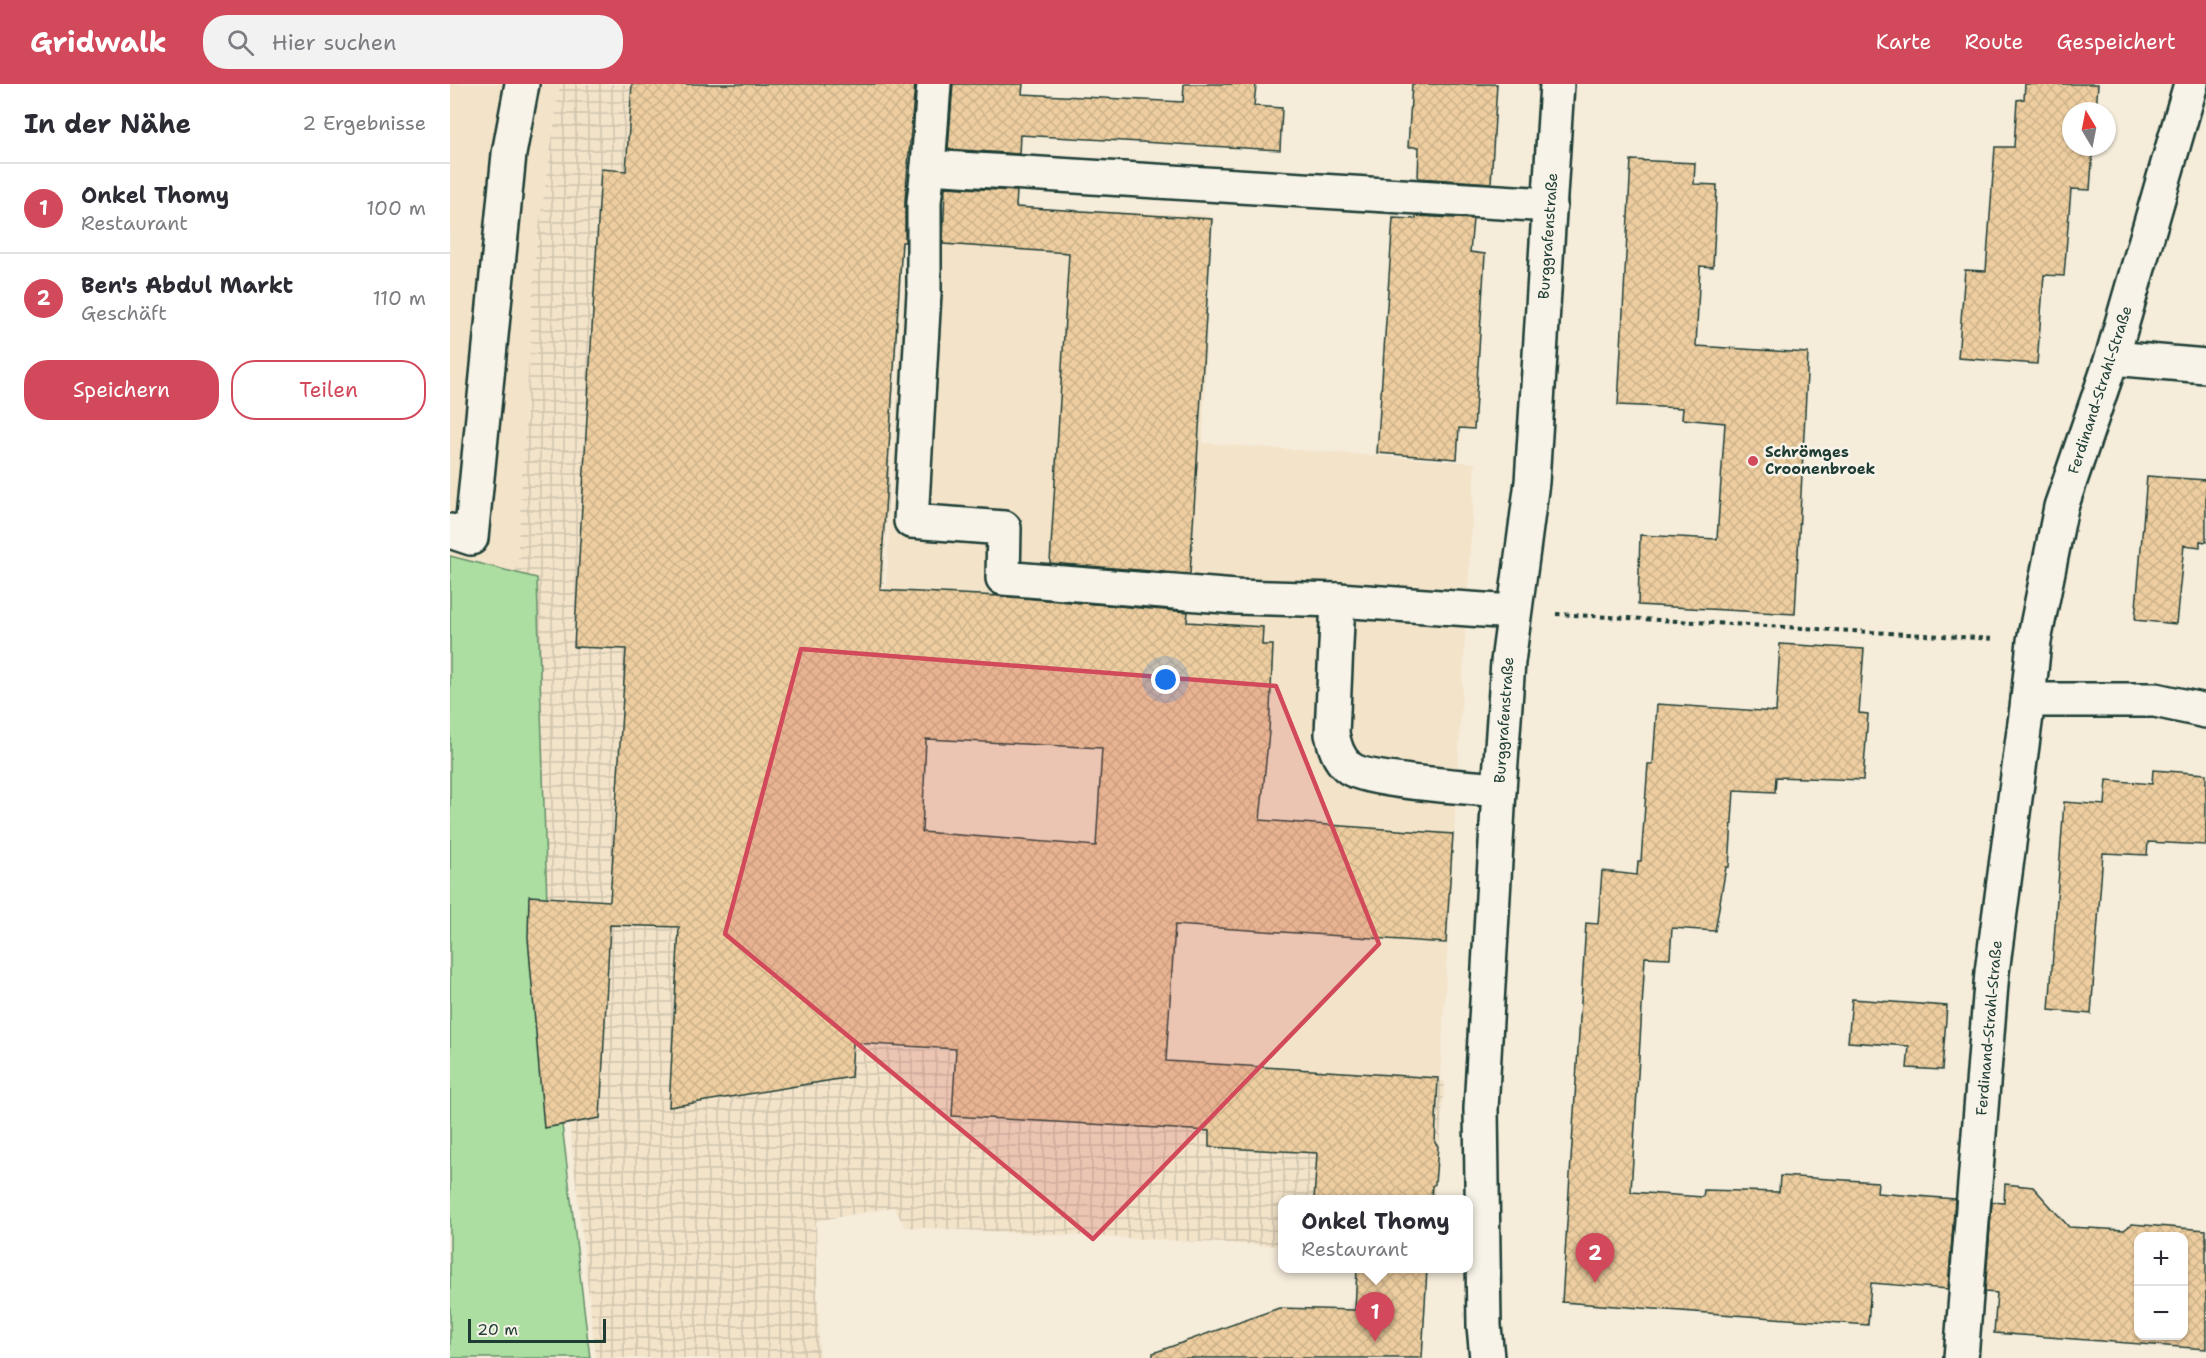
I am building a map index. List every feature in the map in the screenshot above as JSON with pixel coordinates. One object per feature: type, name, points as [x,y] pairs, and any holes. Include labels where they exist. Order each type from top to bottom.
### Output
[{"type":"street","points":[[450,531],[471,538],[509,154],[522,84]]},
{"type":"street","points":[[934,84],[924,202],[924,293],[911,521],[1004,528],[1003,578],[1236,597],[1338,600],[1513,612]]},
{"type":"street","name":"Burggrafenstraße","points":[[1487,1358],[1484,1326],[1481,1109],[1499,790],[1513,612],[1532,482],[1557,84]]},
{"type":"street","name":"Ferdinand-Strahl-Straße","points":[[1960,1358],[1992,972],[2034,641],[2061,507],[2112,358],[2191,84]]},
{"type":"street","points":[[928,167],[1550,205]]},
{"type":"street","points":[[2112,358],[2206,366]]},
{"type":"street","points":[[1338,600],[1332,723],[1332,735],[1337,754],[1350,769],[1381,778],[1499,790]]},
{"type":"street","points":[[2028,700],[2155,700],[2206,711]]},
{"type":"path","points":[[1513,612],[2034,641]]},
{"type":"highlighted area","points":[[801,649],[1276,686],[1379,944],[1093,1239],[725,934]]},
{"type":"shaded area","points":[[450,84],[560,84],[535,255],[516,579],[450,559]]},
{"type":"shaded area","points":[[560,84],[916,84],[905,207],[857,1045],[1445,1081],[1434,1195],[1278,1195],[1278,1246],[905,1227],[894,1207],[816,1221],[819,1358],[596,1358],[559,1033],[516,579],[535,255]]},
{"type":"shaded area","points":[[908,205],[1210,215],[1203,443],[1475,463],[1440,1078],[860,1041]]},
{"type":"green space","points":[[450,556],[537,578],[551,1033],[590,1358],[450,1358]]},
{"type":"building","points":[[632,84],[915,84],[905,200],[905,242],[902,242],[880,590],[1000,596],[1188,612],[1187,622],[1263,627],[1262,645],[1273,645],[1269,732],[1260,820],[1453,834],[1446,943],[1175,925],[1166,1061],[1438,1078],[1435,1143],[1438,1146],[1435,1184],[1432,1186],[1431,1195],[1314,1195],[1317,1153],[1209,1147],[1209,1131],[952,1116],[956,1049],[853,1043],[851,1077],[669,1107],[679,927],[610,925],[600,1118],[544,1128],[528,938],[529,896],[610,901],[626,649],[574,647],[601,169],[626,171]],"holes":[[[926,739],[1102,748],[1096,846],[922,832]]]},
{"type":"building","points":[[953,84],[1023,84],[1022,94],[1183,102],[1184,84],[1256,84],[1254,106],[1282,108],[1280,150],[1020,135],[1019,154],[948,149]]},
{"type":"building","points":[[1412,84],[1497,84],[1491,183],[1418,178],[1419,147],[1408,147]]},
{"type":"building","points":[[2025,84],[2098,84],[2097,102],[2062,102],[2062,156],[2092,156],[2090,190],[2071,189],[2064,276],[2044,275],[2037,364],[1958,358],[1965,270],[1986,271],[1995,147],[2014,147],[2017,100],[2024,99]]},
{"type":"building","points":[[1631,160],[1695,163],[1694,184],[1717,185],[1713,267],[1700,266],[1696,346],[1808,353],[1795,614],[1638,605],[1640,535],[1717,539],[1725,423],[1682,419],[1683,408],[1618,405]]},
{"type":"building","points":[[945,187],[1017,191],[1016,207],[1212,219],[1190,574],[1050,563],[1069,253],[943,244]]},
{"type":"building","points":[[1416,216],[1473,219],[1470,252],[1485,254],[1474,429],[1459,428],[1457,459],[1377,453],[1393,218],[1416,219]]},
{"type":"building","points":[[2147,476],[2206,480],[2206,542],[2200,541],[2200,547],[2184,545],[2176,624],[2135,620]]},
{"type":"building","points":[[1780,644],[1864,649],[1859,713],[1868,714],[1863,780],[1776,777],[1775,792],[1734,790],[1729,867],[1726,867],[1715,931],[1672,928],[1670,958],[1645,957],[1631,1192],[1703,1197],[1704,1190],[1779,1192],[1780,1176],[1878,1182],[1877,1193],[1955,1199],[1948,1289],[1871,1283],[1868,1325],[1562,1302],[1586,923],[1598,924],[1602,871],[1637,875],[1638,861],[1641,861],[1648,764],[1653,764],[1657,704],[1776,712]]},
{"type":"building","points":[[2153,770],[2206,774],[2206,845],[2148,842],[2147,855],[2103,853],[2091,1014],[2049,1010],[2064,802],[2105,805],[2107,780],[2152,784]]},
{"type":"building","points":[[1852,999],[1947,1006],[1942,1070],[1907,1068],[1909,1046],[1848,1042]]},
{"type":"building","points":[[2005,1184],[2033,1187],[2069,1227],[2124,1230],[2132,1224],[2206,1230],[2206,1349],[1994,1333],[1997,1293],[1985,1292],[1992,1202],[2004,1203]]},
{"type":"building","points":[[1357,1273],[1427,1273],[1422,1358],[1153,1358],[1153,1353],[1279,1308],[1355,1310]]},
{"type":"place","name":"Schrömges Croonenbroek","points":[[1753,461]]},
{"type":"place","name":"Ben's Abdul Markt","points":[[1595,1283]]},
{"type":"place","name":"Onkel Thomy","points":[[1375,1342]]}]
